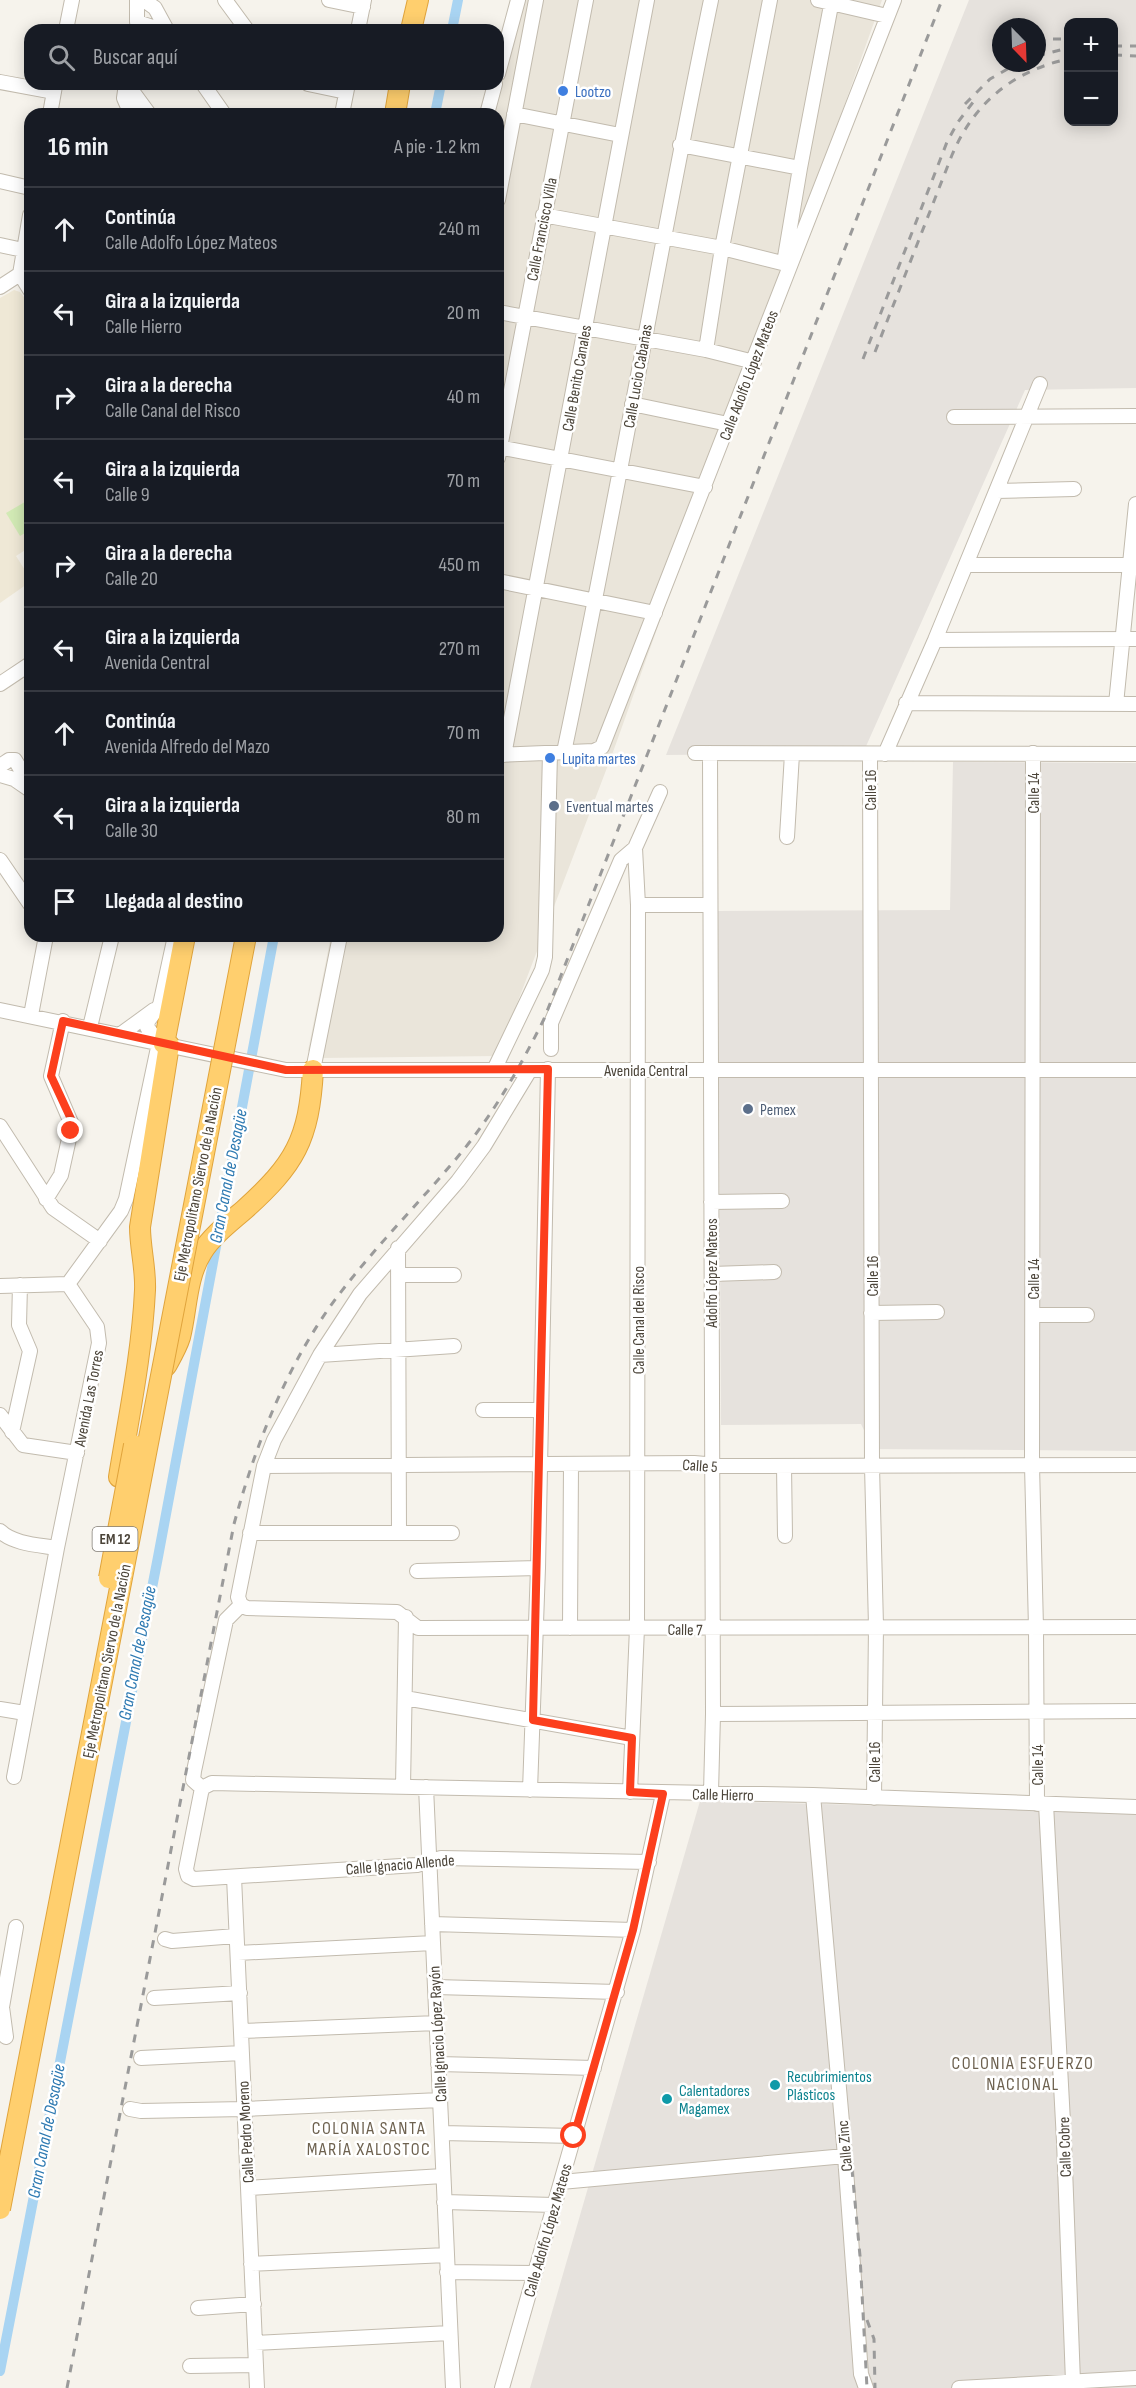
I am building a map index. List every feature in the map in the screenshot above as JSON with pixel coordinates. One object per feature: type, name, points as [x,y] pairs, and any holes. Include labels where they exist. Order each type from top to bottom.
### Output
[{"type":"highway","points":[[412,24],[418,0]]},
{"type":"highway","points":[[424,24],[430,0]]},
{"type":"highway","points":[[396,108],[399,90]]},
{"type":"highway","points":[[409,108],[412,90]]},
{"type":"highway","points":[[117,1527],[116,1493],[138,1357],[145,1291],[140,1227],[164,1044],[184,942]]},
{"type":"highway","name":"Eje Metropolitano Siervo de la Nación","points":[[0,2144],[98,1640],[117,1527],[233,942]]},
{"type":"highway","name":"Eje Metropolitano Siervo de la Nación","points":[[0,2209],[245,942]]},
{"type":"highway","points":[[160,1379],[179,1339],[193,1269],[202,1251],[278,1176],[294,1156],[309,1112],[313,1070]]},
{"type":"street","points":[[67,24],[72,0]]},
{"type":"street","points":[[137,0],[136,22],[142,24]]},
{"type":"street","points":[[144,0],[155,8],[164,24]]},
{"type":"street","points":[[225,0],[243,24]]},
{"type":"street","points":[[329,0],[364,3],[359,24]]},
{"type":"street","points":[[504,52],[518,0]]},
{"type":"street","points":[[504,168],[536,0]]},
{"type":"street","name":"Calle Francisco Villa","points":[[504,424],[586,0]]},
{"type":"street","name":"Calle Benito Canales","points":[[504,741],[536,589],[647,0]]},
{"type":"street","name":"Calle Lucio Cabañas","points":[[494,1070],[542,970],[545,957],[557,753],[596,601],[643,339],[711,0]]},
{"type":"street","points":[[706,350],[722,248],[770,0]]},
{"type":"street","name":"Calle Adolfo López Mateos","points":[[557,753],[600,749],[705,487],[753,362],[787,264],[894,0]]},
{"type":"street","points":[[543,215],[722,248],[787,264],[827,1],[887,16]]},
{"type":"street","points":[[0,82],[24,85]]},
{"type":"street","points":[[51,108],[55,90]]},
{"type":"street","points":[[126,90],[124,98],[127,105],[134,108]]},
{"type":"street","points":[[207,90],[220,108]]},
{"type":"street","points":[[343,108],[347,90]]},
{"type":"street","points":[[489,108],[493,90]]},
{"type":"street","points":[[514,114],[620,135]]},
{"type":"street","points":[[680,146],[740,155],[800,168]]},
{"type":"street","points":[[0,181],[24,187]]},
{"type":"street","points":[[0,245],[24,244]]},
{"type":"street","points":[[24,254],[20,274],[24,280]]},
{"type":"street","points":[[0,287],[20,274]]},
{"type":"street","points":[[504,313],[706,350],[753,362]]},
{"type":"street","points":[[878,754],[906,703],[935,640],[1040,384]]},
{"type":"street","points":[[632,404],[728,424]]},
{"type":"street","points":[[954,417],[1136,416]]},
{"type":"street","points":[[504,452],[561,459],[705,487]]},
{"type":"street","points":[[996,490],[1074,489]]},
{"type":"street","points":[[1116,704],[1130,639],[1136,504]]},
{"type":"street","points":[[966,565],[1133,565]]},
{"type":"street","points":[[504,582],[655,613]]},
{"type":"street","points":[[935,640],[1130,639]]},
{"type":"street","points":[[0,684],[24,671]]},
{"type":"street","points":[[906,703],[1136,704]]},
{"type":"street","points":[[504,755],[557,753]]},
{"type":"street","points":[[694,753],[1136,754]]},
{"type":"street","name":"Adolfo López Mateos","points":[[710,753],[713,1714],[711,1793]]},
{"type":"street","name":"Calle 14","points":[[1033,753],[1032,1465],[1036,1710],[1042,1804]]},
{"type":"street","points":[[788,837],[792,754]]},
{"type":"street","name":"Calle 16","points":[[874,1798],[876,1626],[871,1312],[872,1069],[878,754]]},
{"type":"street","points":[[0,766],[9,760],[15,760],[24,775]]},
{"type":"street","points":[[0,775],[14,779],[24,786]]},
{"type":"street","points":[[551,1049],[551,1023],[563,992],[621,860],[635,848],[660,792]]},
{"type":"street","name":"Calle Canal del Risco","points":[[630,1792],[637,1628],[638,1463],[636,1070],[638,905],[635,848]]},
{"type":"street","points":[[0,860],[24,895]]},
{"type":"street","points":[[638,905],[710,904]]},
{"type":"street","points":[[31,1016],[45,942]]},
{"type":"street","points":[[90,1027],[111,942]]},
{"type":"street","points":[[0,1286],[68,1284],[100,1241],[126,1199],[164,1044],[147,1027],[148,1021],[160,1005],[174,942]]},
{"type":"street","points":[[313,1070],[339,942]]},
{"type":"street","points":[[122,1034],[160,1005]]},
{"type":"street","name":"Avenida Central","points":[[0,1010],[63,1021],[286,1070],[1136,1070]]},
{"type":"street","points":[[46,1198],[61,1175],[72,1125],[51,1076],[63,1021]]},
{"type":"street","points":[[530,1790],[541,1464],[548,1069]]},
{"type":"street","points":[[202,1788],[193,1780],[194,1771],[226,1620],[241,1605],[238,1597],[264,1467],[279,1431],[320,1355],[360,1294],[458,1181],[484,1146],[530,1070]]},
{"type":"street","points":[[0,1126],[46,1198],[62,1216],[100,1241]]},
{"type":"street","points":[[711,1202],[782,1201]]},
{"type":"street","points":[[398,1248],[399,1533]]},
{"type":"street","points":[[712,1274],[774,1272]]},
{"type":"street","points":[[398,1275],[454,1275]]},
{"type":"street","name":"Avenida Las Torres","points":[[14,1777],[99,1338],[97,1328],[68,1284]]},
{"type":"street","points":[[12,1432],[30,1351],[19,1325],[20,1285]]},
{"type":"street","points":[[871,1312],[937,1312]]},
{"type":"street","points":[[1034,1316],[1087,1315]]},
{"type":"street","points":[[320,1355],[454,1346]]},
{"type":"street","points":[[483,1410],[541,1410]]},
{"type":"street","points":[[0,1415],[22,1445],[77,1453]]},
{"type":"street","name":"Calle 5","points":[[264,1467],[638,1463],[784,1466],[1136,1465]]},
{"type":"street","points":[[570,1628],[571,1464]]},
{"type":"street","points":[[784,1466],[785,1536]]},
{"type":"street","points":[[0,1531],[7,1537],[19,1541],[57,1548]]},
{"type":"street","points":[[250,1533],[452,1533]]},
{"type":"street","points":[[417,1571],[538,1568]]},
{"type":"street","name":"Calle 7","points":[[241,1605],[247,1608],[398,1612],[418,1628],[1136,1627]]},
{"type":"street","points":[[403,1787],[405,1617]]},
{"type":"street","points":[[405,1698],[632,1738]]},
{"type":"street","points":[[0,1709],[25,1713]]},
{"type":"street","points":[[713,1714],[1136,1711]]},
{"type":"street","name":"Calle Hierro","points":[[202,1788],[212,1784],[426,1787],[1136,1806]]},
{"type":"street","name":"Calle Ignacio López Rayón","points":[[426,1787],[453,2388]]},
{"type":"street","name":"Calle Ignacio Allende","points":[[202,1788],[186,1869],[188,1876],[194,1879],[417,1864],[441,1858],[649,1862]]},
{"type":"street","name":"Calle Adolfo López Mateos","points":[[502,2388],[633,1930],[663,1794]]},
{"type":"street","name":"Calle Zinc","points":[[813,1796],[845,2156],[861,2374],[866,2388]]},
{"type":"street","name":"Calle Cobre","points":[[1042,1804],[1064,2141],[1073,2382]]},
{"type":"street","name":"Calle Pedro Moreno","points":[[234,1877],[257,2388]]},
{"type":"street","points":[[432,1924],[633,1930]]},
{"type":"street","points":[[6,2037],[1,2007],[16,1926]]},
{"type":"street","points":[[165,1939],[172,1941],[236,1936]]},
{"type":"street","points":[[238,1953],[433,1943]]},
{"type":"street","points":[[435,1987],[616,1992]]},
{"type":"street","points":[[153,1998],[240,1993]]},
{"type":"street","points":[[241,2031],[436,2023]]},
{"type":"street","points":[[141,2058],[242,2053]]},
{"type":"street","points":[[438,2064],[594,2068]]},
{"type":"street","points":[[130,2109],[141,2111],[244,2109],[440,2100]]},
{"type":"street","points":[[442,2133],[574,2136]]},
{"type":"street","points":[[561,2182],[845,2156]]},
{"type":"street","points":[[248,2188],[443,2176]]},
{"type":"street","points":[[444,2202],[554,2205]]},
{"type":"street","points":[[251,2264],[447,2255]]},
{"type":"street","points":[[447,2272],[535,2273]]},
{"type":"street","points":[[198,2308],[254,2304]]},
{"type":"street","points":[[255,2343],[450,2333]]},
{"type":"street","points":[[190,2366],[256,2365]]},
{"type":"street","points":[[959,2388],[1136,2378]]},
{"type":"shaded area","points":[[512,0],[882,0],[613,752],[497,1056],[321,1058],[308,1051],[330,942],[504,942],[504,108],[491,108],[495,90],[504,90],[504,41]]},
{"type":"shaded area","points":[[969,0],[1136,0],[1136,388],[1025,390],[863,753],[666,755]]},
{"type":"shaded area","points":[[14,290],[20,292],[24,297],[24,551],[16,556],[24,569],[24,586],[0,603],[0,298]]},
{"type":"shaded area","points":[[953,762],[1136,763],[1136,1451],[873,1449],[861,1424],[721,1425],[718,911],[950,910]]},
{"type":"shaded area","points":[[700,1801],[1136,1812],[1136,2388],[530,2388]]},
{"type":"green space","points":[[24,502],[24,534],[20,536],[6,513]]},
{"type":"waterway","name":"Gran Canal de Desagüe","points":[[453,24],[458,0]]},
{"type":"waterway","name":"Gran Canal de Desagüe","points":[[436,108],[440,90]]},
{"type":"waterway","name":"Gran Canal de Desagüe","points":[[0,2371],[158,1557],[273,942]]},
{"type":"railway","points":[[67,2388],[234,1524],[261,1439],[284,1385],[329,1308],[361,1267],[477,1133],[508,1086],[544,1019],[942,0]]},
{"type":"railway","points":[[1046,39],[1064,39]]},
{"type":"railway","points":[[1118,46],[1136,46]]},
{"type":"railway","points":[[1046,54],[1064,49]]},
{"type":"railway","points":[[1118,55],[1136,56]]},
{"type":"railway","points":[[875,352],[961,136],[984,105],[998,92],[1030,72],[1064,60]]},
{"type":"railway","points":[[965,104],[990,79],[1002,72]]},
{"type":"railway","points":[[863,359],[947,142],[958,122],[974,101]]},
{"type":"railway","points":[[849,2137],[860,2256],[867,2388]]},
{"type":"railway","points":[[867,2320],[874,2339],[875,2388]]},
{"type":"place","name":"Lootzo","points":[[563,91]]},
{"type":"place","name":"Lupita martes","points":[[550,758]]},
{"type":"place","name":"Eventual martes","points":[[554,806]]},
{"type":"place","name":"Pemex","points":[[748,1109]]},
{"type":"place","name":"Recubrimientos Plásticos","points":[[775,2085]]},
{"type":"place","name":"Calentadores Magamex","points":[[667,2099]]},
{"type":"district","name":"COLONIA ESFUERZO NACIONAL","points":[[1023,2073]]},
{"type":"district","name":"COLONIA SANTA MARÍA XALOSTOC","points":[[369,2138]]},
{"type":"route","points":[[71,1131],[71,1119],[51,1076],[63,1021],[286,1070],[548,1069],[533,1720],[632,1738],[630,1792],[663,1794],[633,1930],[574,2136]]}]
